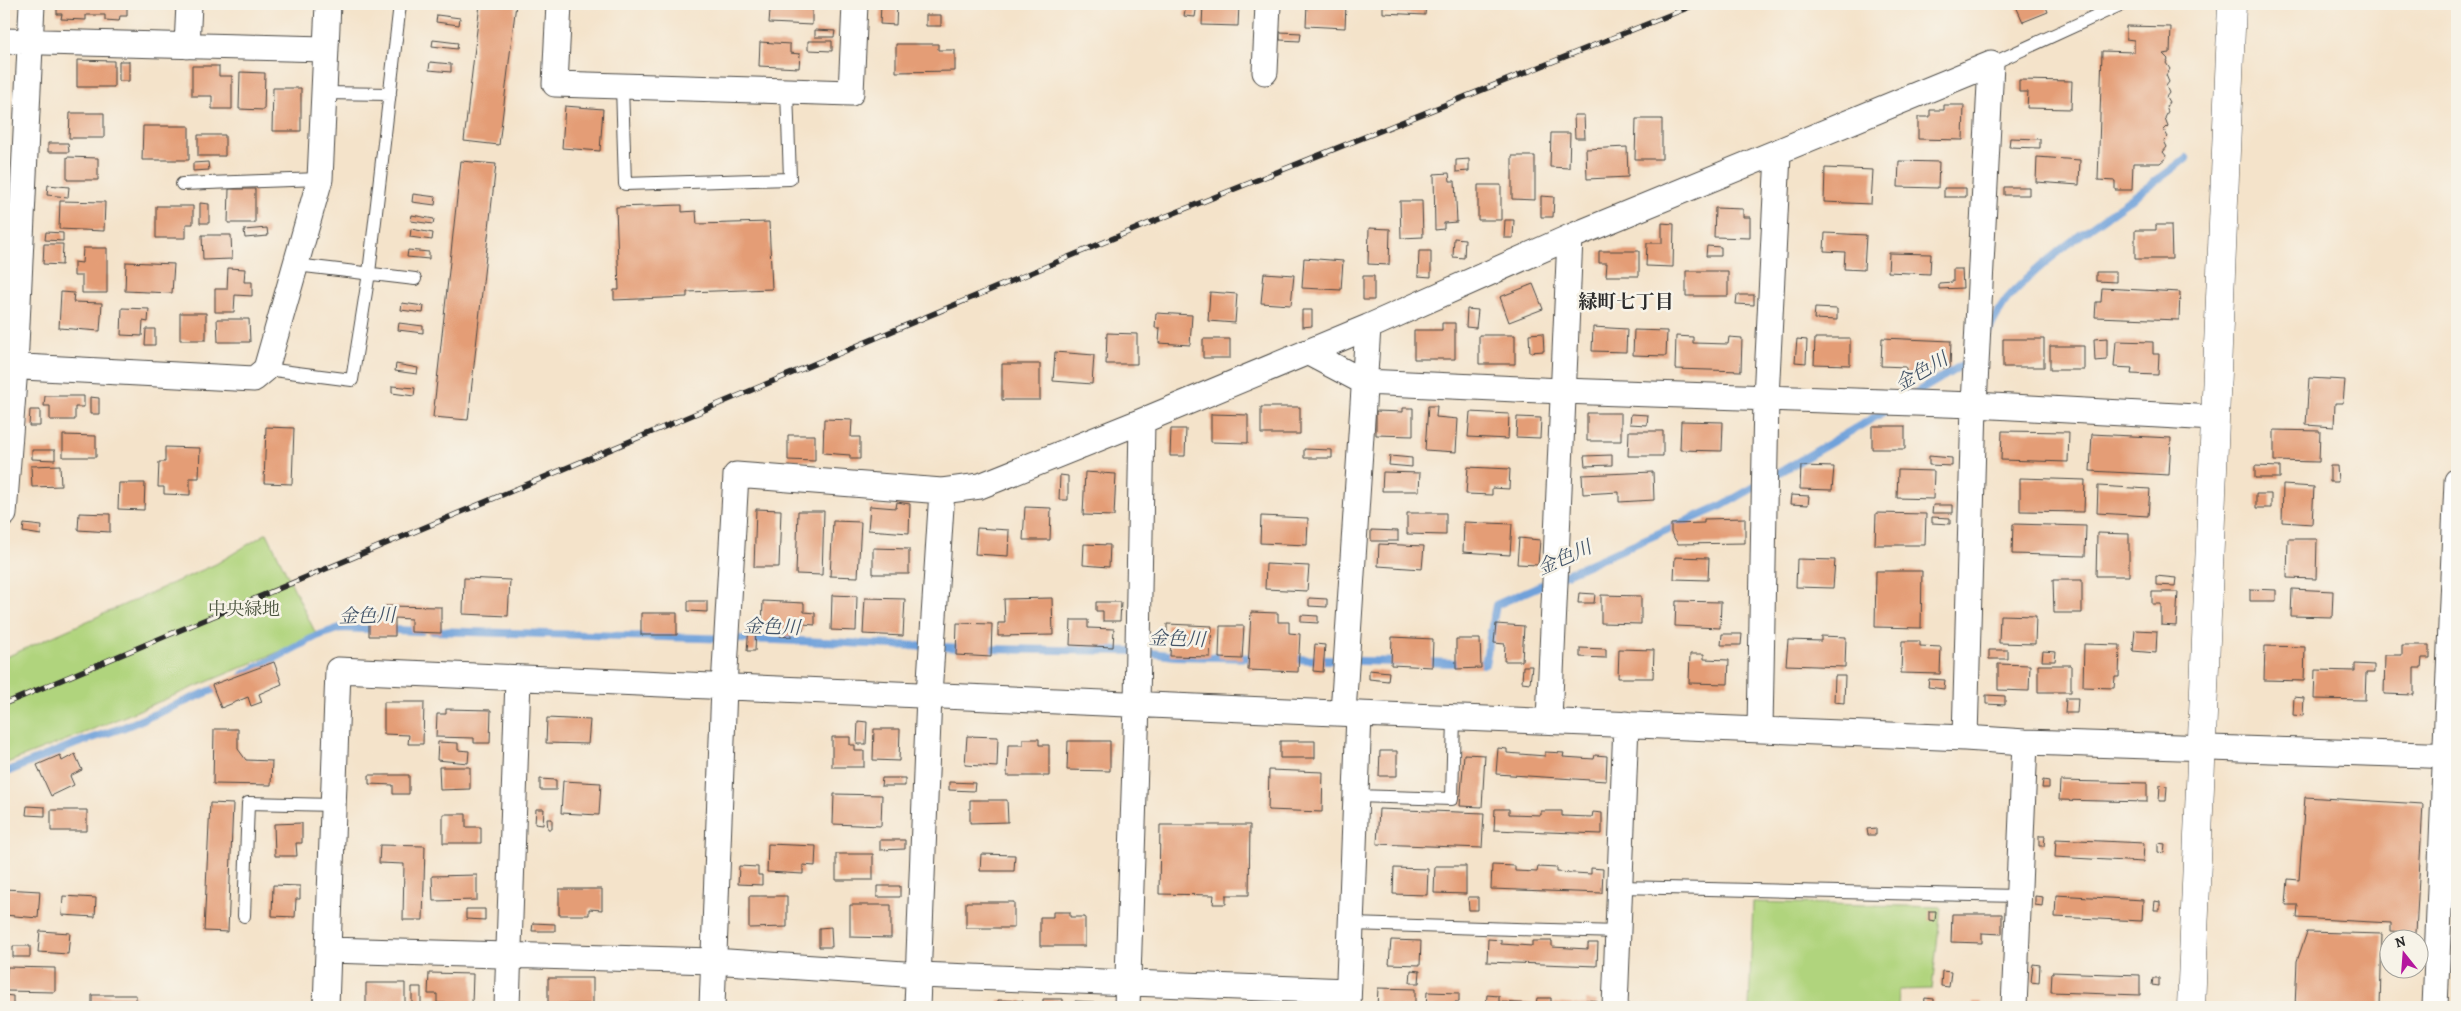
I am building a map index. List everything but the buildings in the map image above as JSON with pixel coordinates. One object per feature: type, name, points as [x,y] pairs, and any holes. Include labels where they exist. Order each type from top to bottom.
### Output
[{"type":"street","points":[[4,514],[9,367],[32,4]]},
{"type":"street","points":[[187,46],[190,4]]},
{"type":"street","points":[[9,367],[254,379],[266,369],[320,179],[328,4]]},
{"type":"street","points":[[559,4],[555,84],[851,93],[855,4]]},
{"type":"street","points":[[1265,72],[1268,4]]},
{"type":"street","points":[[2191,1007],[2232,4]]},
{"type":"street","points":[[4,41],[325,49]]},
{"type":"street","points":[[712,1007],[724,687],[736,475],[942,490],[980,486],[1368,327],[1570,237],[1778,154],[1991,64],[1974,405],[1965,738]]},
{"type":"street","points":[[1760,729],[1766,398],[1778,154]]},
{"type":"street","points":[[1549,720],[1570,237]]},
{"type":"street","points":[[328,950],[509,957],[714,961],[918,975],[1128,995],[1348,999],[1356,796],[1351,714],[1364,382],[1368,327]]},
{"type":"street","points":[[1307,352],[1364,382],[1562,391],[1974,405],[2214,418]]},
{"type":"street","points":[[1128,995],[1137,704],[1142,421]]},
{"type":"street","points":[[2435,1007],[2451,756],[2457,481]]},
{"type":"street","points":[[917,1007],[929,695],[942,490]]},
{"type":"street","points":[[326,1007],[338,670],[1351,714],[1760,729],[2025,742],[2451,756]]},
{"type":"street","points":[[507,1007],[518,679]]},
{"type":"street","points":[[1615,1007],[1626,724]]},
{"type":"street","points":[[2014,1007],[2025,742]]},
{"type":"lane","points":[[266,369],[352,380],[369,273],[400,4]]},
{"type":"lane","points":[[1991,64],[2122,4]]},
{"type":"lane","points":[[622,86],[625,184],[790,180],[787,92]]},
{"type":"lane","points":[[323,94],[390,94]]},
{"type":"lane","points":[[182,184],[320,179]]},
{"type":"lane","points":[[296,266],[415,279]]},
{"type":"lane","points":[[1356,796],[1452,799],[1454,717]]},
{"type":"lane","points":[[244,916],[248,803],[334,805]]},
{"type":"lane","points":[[1620,887],[2018,896]]},
{"type":"lane","points":[[1351,924],[1618,932]]},
{"type":"green space","name":"中央緑地","points":[[267,533],[317,636],[77,736],[4,764],[4,658],[216,564]]},
{"type":"green space","points":[[1753,902],[1941,907],[1932,989],[1899,990],[1898,1007],[1749,1007]]},
{"type":"waterway","name":"金色川","points":[[1986,335],[2004,303],[2027,279],[2071,242],[2164,176],[2186,158]]},
{"type":"waterway","name":"金色川","points":[[1912,395],[1971,360]]},
{"type":"waterway","name":"金色川","points":[[1770,478],[1887,410]]},
{"type":"waterway","name":"金色川","points":[[1422,662],[1485,664],[1496,605],[1723,505],[1760,484]]},
{"type":"waterway","name":"金色川","points":[[243,675],[317,636],[340,628],[421,631]]},
{"type":"waterway","name":"金色川","points":[[433,631],[776,640],[966,648]]},
{"type":"waterway","name":"金色川","points":[[982,649],[1136,651],[1175,656],[1258,658]]},
{"type":"waterway","name":"金色川","points":[[1289,659],[1400,662]]},
{"type":"waterway","name":"金色川","points":[[4,773],[75,744],[122,728],[222,686]]},
{"type":"railway","points":[[4,704],[1152,222],[1697,4]]},
{"type":"district","name":"緑町七丁目","points":[[1626,301]]}]
